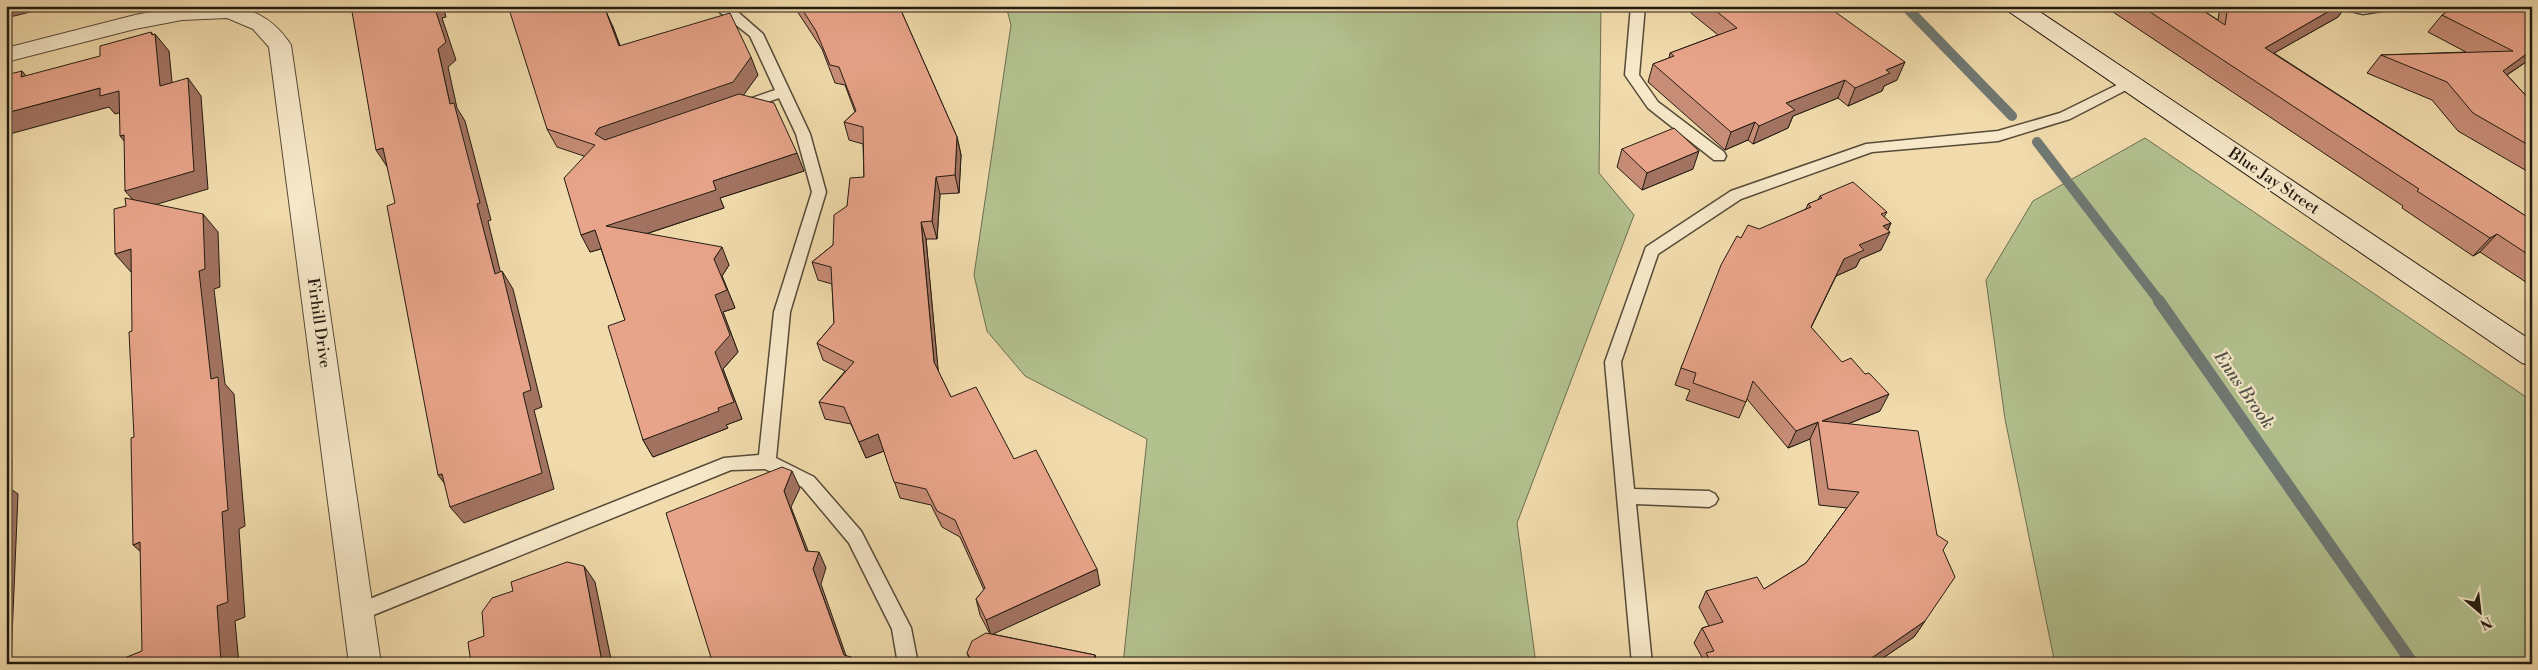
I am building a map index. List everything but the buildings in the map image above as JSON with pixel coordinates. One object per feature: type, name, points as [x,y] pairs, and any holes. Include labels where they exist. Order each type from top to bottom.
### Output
[{"type":"street","name":"Blue Jay Street","points":[[2016,6],[2532,355]]},
{"type":"street","points":[[6,55],[135,22],[182,13],[232,8]]},
{"type":"street","name":"Firhill Drive","points":[[232,8],[262,24],[280,45],[365,664]]},
{"type":"lane","points":[[718,6],[726,9],[756,34],[803,134],[819,192],[782,312],[767,462]]},
{"type":"lane","points":[[1638,6],[1632,75],[1653,104],[1719,156]]},
{"type":"lane","points":[[2348,6],[2364,10],[2377,8],[2378,6]]},
{"type":"lane","points":[[1642,664],[1613,362],[1651,251],[1736,195],[1871,147],[1998,136],[2065,116],[2129,83]]},
{"type":"lane","points":[[729,111],[783,92]]},
{"type":"lane","points":[[359,612],[730,463],[767,462],[808,482],[855,537],[901,628],[908,664]]},
{"type":"lane","points":[[1626,496],[1709,498]]},
{"type":"green space","points":[[1006,6],[1601,6],[1599,173],[1634,215],[1517,523],[1536,664],[1123,664],[1147,439],[1025,376],[987,331],[974,275],[1011,25]]},
{"type":"green space","points":[[2145,138],[2532,401],[2532,664],[2055,664],[2005,419],[1986,280],[2033,201]]},
{"type":"waterway","name":"Enns Brook","points":[[1905,6],[2012,116]]},
{"type":"waterway","name":"Enns Brook","points":[[2037,142],[2160,302]]},
{"type":"waterway","name":"Enns Brook","points":[[2159,301],[2413,664]]}]
